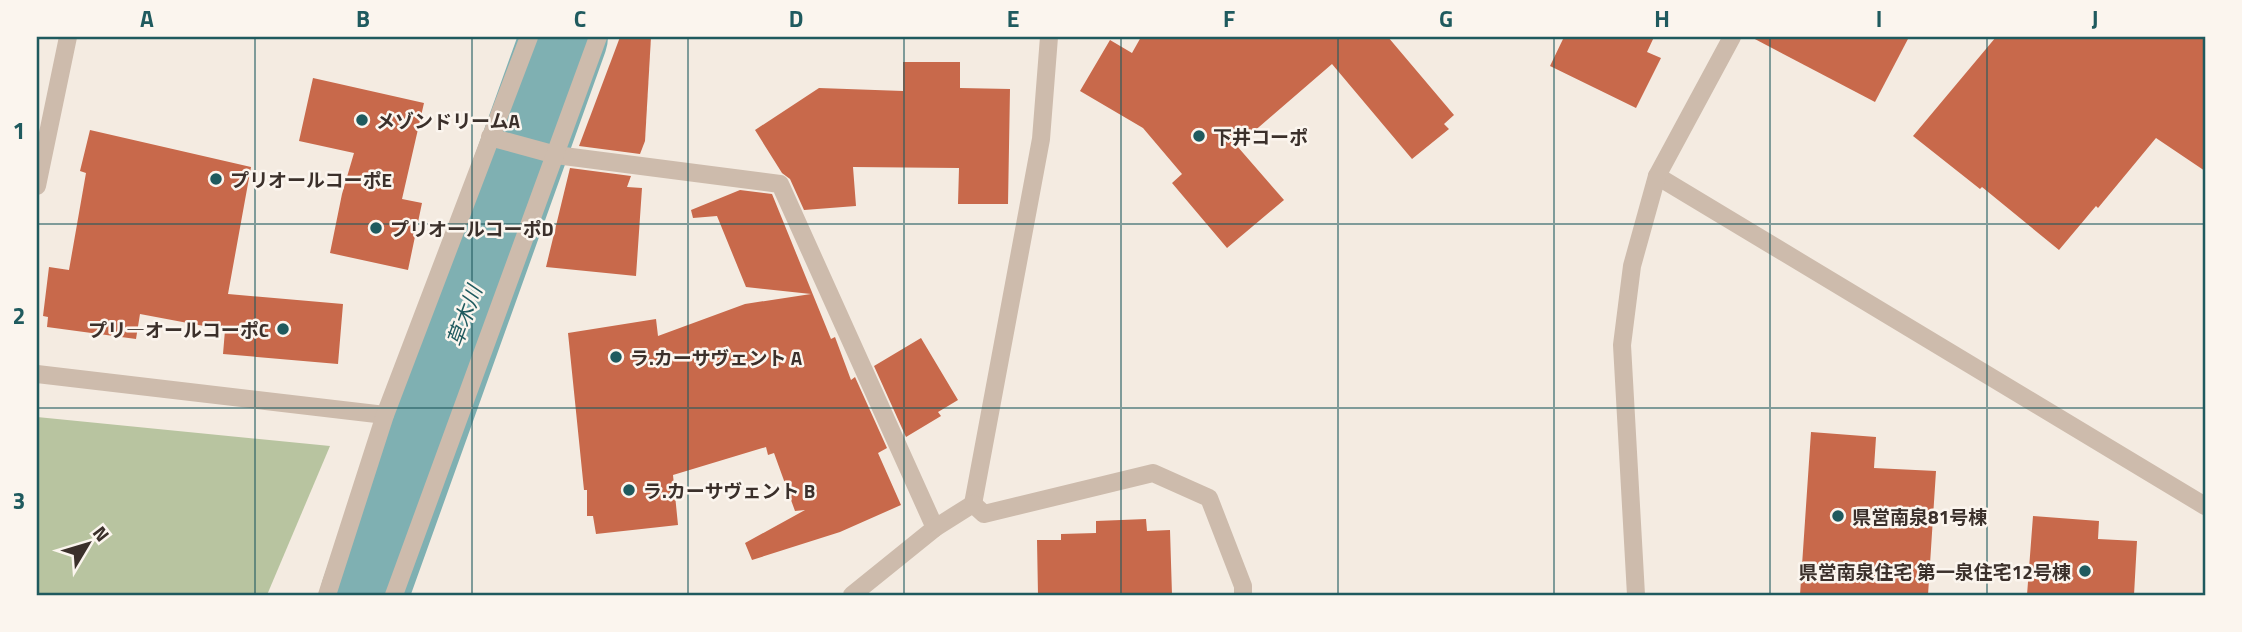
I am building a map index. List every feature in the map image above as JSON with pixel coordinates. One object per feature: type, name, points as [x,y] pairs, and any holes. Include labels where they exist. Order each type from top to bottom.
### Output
[{"type":"street","points":[[37,186],[68,37]]},
{"type":"street","points":[[327,595],[385,415],[498,139],[529,37]]},
{"type":"street","points":[[394,595],[548,152],[598,37]]},
{"type":"street","points":[[852,595],[935,528],[973,504],[1041,139],[1049,37]]},
{"type":"street","points":[[1636,595],[1622,345],[1632,266],[1657,176],[1732,37]]},
{"type":"street","points":[[498,139],[548,152],[780,184],[935,528]]},
{"type":"street","points":[[1657,176],[2205,506]]},
{"type":"street","points":[[37,374],[385,415]]},
{"type":"street","points":[[973,504],[984,514],[1153,473],[1209,498],[1243,586],[1243,595]]},
{"type":"green space","points":[[37,417],[330,446],[267,595],[37,595]]},
{"type":"building","points":[[620,37],[651,37],[645,141],[640,154],[579,146]]},
{"type":"building","points":[[1141,37],[1388,37],[1454,115],[1444,124],[1449,129],[1412,159],[1332,64],[1237,146],[1284,200],[1227,248],[1172,183],[1182,174],[1143,128],[1080,91],[1110,40],[1132,53]]},
{"type":"building","points":[[1564,37],[1654,37],[1647,52],[1661,58],[1636,108],[1550,66]]},
{"type":"building","points":[[1751,37],[1909,37],[1875,102]]},
{"type":"building","points":[[1996,37],[2205,37],[2205,171],[2156,138],[2059,250],[1982,187],[1980,189],[1913,136]]},
{"type":"building","points":[[903,62],[960,62],[960,88],[1010,89],[1008,204],[958,204],[959,168],[853,167],[856,206],[804,210],[790,179],[782,173],[755,130],[819,88],[903,91]]},
{"type":"building","points":[[313,78],[424,103],[402,199],[422,203],[408,270],[330,253],[342,194],[354,153],[299,141]]},
{"type":"building","points":[[90,130],[251,167],[228,294],[343,304],[338,364],[223,354],[225,330],[140,314],[136,339],[47,327],[48,317],[43,316],[49,267],[69,270],[86,173],[80,171]]},
{"type":"building","points":[[570,168],[631,176],[627,187],[642,188],[636,276],[546,267]]},
{"type":"building","points":[[740,190],[772,194],[831,339],[835,337],[851,380],[855,377],[887,448],[878,453],[901,505],[840,532],[752,560],[745,543],[805,510],[795,511],[774,453],[768,455],[766,447],[673,475],[678,525],[596,534],[593,516],[587,516],[587,490],[584,490],[568,333],[656,319],[658,336],[745,304],[811,294],[746,287],[717,216],[693,218],[691,210]]},
{"type":"building","points":[[921,338],[958,400],[938,412],[941,416],[906,437],[874,366]]},
{"type":"building","points":[[1811,432],[1876,437],[1874,468],[1936,471],[1928,595],[1800,595]]},
{"type":"building","name":"県営南泉住宅 第一泉住宅12号棟","points":[[2033,516],[2099,521],[2098,539],[2137,541],[2134,595],[2027,595]]},
{"type":"building","points":[[1146,519],[1147,531],[1170,530],[1172,595],[1038,595],[1037,540],[1061,540],[1061,534],[1096,533],[1096,521]]},
{"type":"waterway","name":"草木川","points":[[364,595],[564,37]]},
{"type":"place","name":"メゾンドリームA","points":[[362,120]]},
{"type":"place","name":"下井コーポ","points":[[1199,136]]},
{"type":"place","name":"プリオールコーポE","points":[[216,179]]},
{"type":"place","name":"プリオールコーポD","points":[[376,228]]},
{"type":"place","name":"プリ―オールコーポC","points":[[283,329]]},
{"type":"place","name":"ラ.カーサヴェント A","points":[[616,357]]},
{"type":"place","name":"ラ.カーサヴェント B","points":[[629,490]]},
{"type":"place","name":"県営南泉81号棟","points":[[1838,516]]},
{"type":"place","name":"県営南泉住宅 第一泉住宅12号棟","points":[[2085,571]]}]
